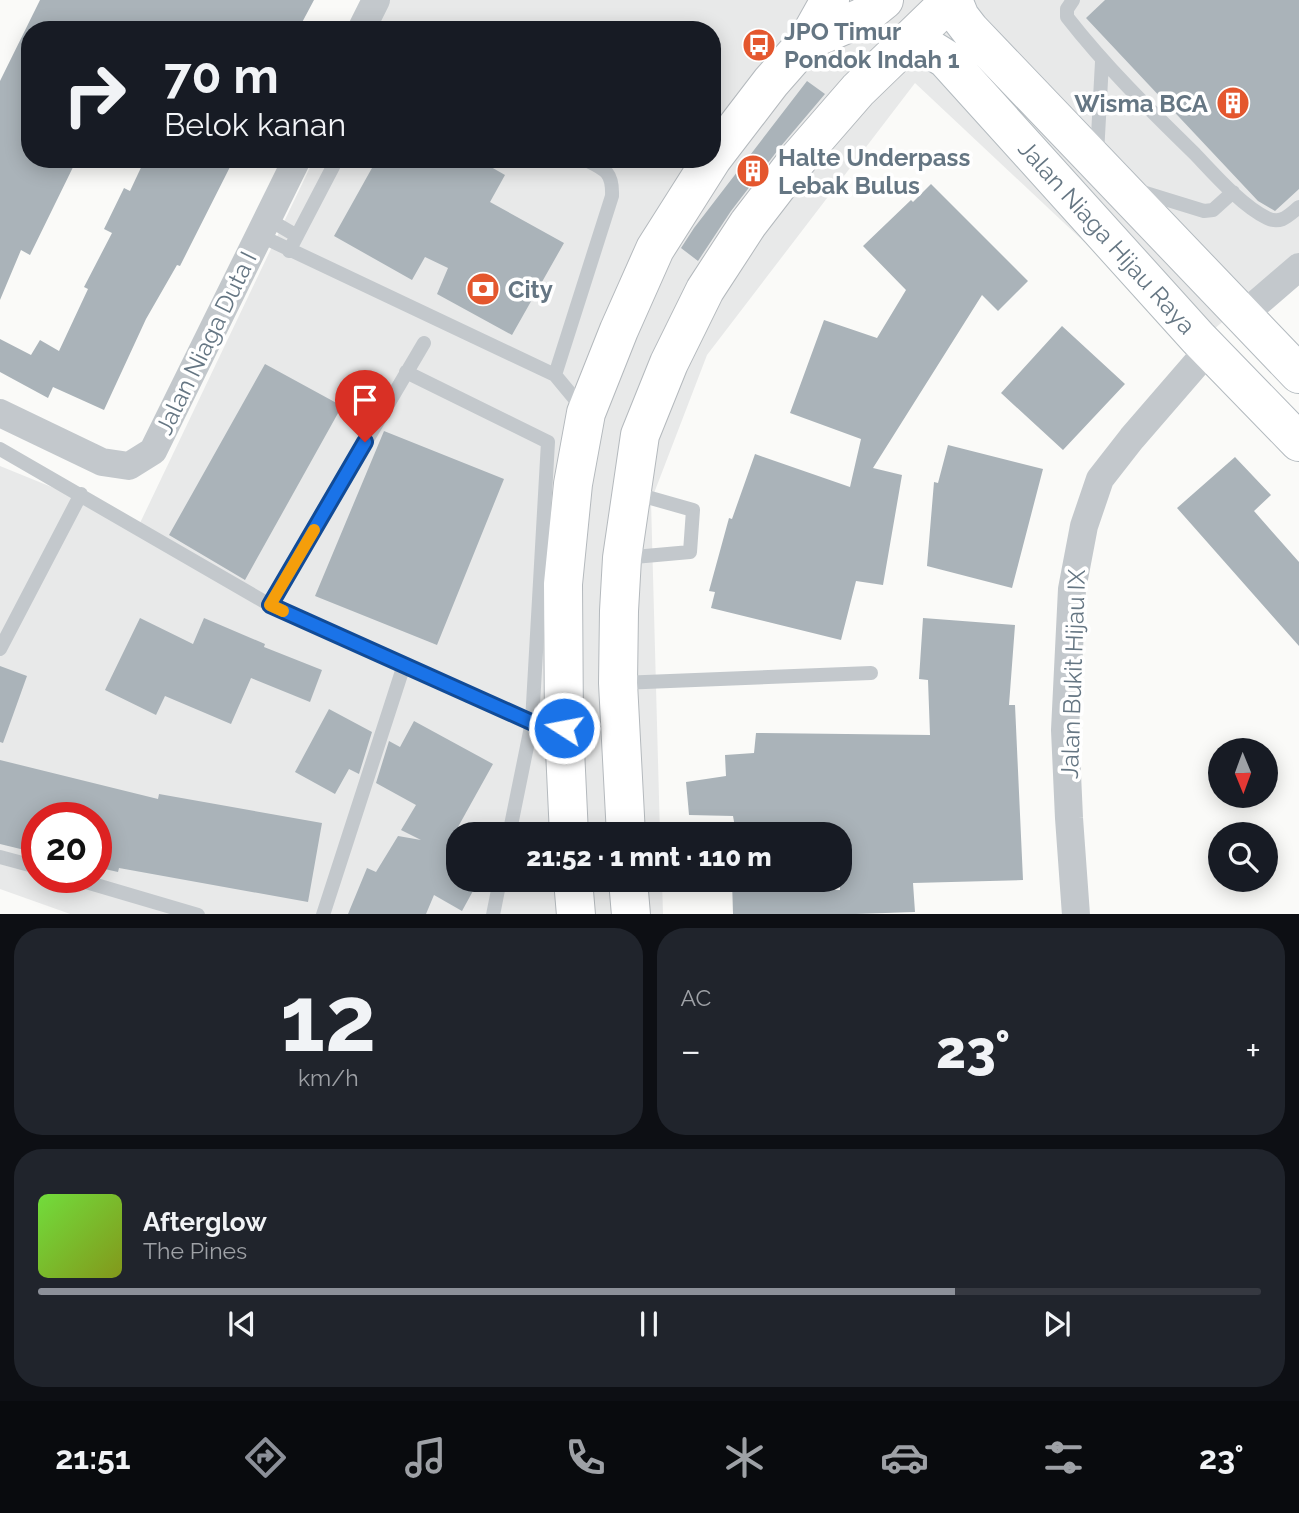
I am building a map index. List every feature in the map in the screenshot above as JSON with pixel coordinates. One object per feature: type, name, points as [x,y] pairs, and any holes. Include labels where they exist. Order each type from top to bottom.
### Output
[{"type":"main road","points":[[721,147],[807,41],[830,0]]},
{"type":"main road","points":[[807,41],[863,17],[884,0]]},
{"type":"main road","points":[[625,822],[618,683],[622,558],[640,435],[669,363],[705,290],[748,224],[798,159],[858,90],[909,41],[958,10]]},
{"type":"main road","points":[[946,59],[957,37],[958,10]]},
{"type":"main road","name":"Jalan Niaga Hijau Raya","points":[[958,10],[1299,374]]},
{"type":"main road","name":"Jalan Niaga Hijau Raya","points":[[909,41],[946,59],[1209,349],[1299,442]]},
{"type":"main road","points":[[567,822],[548,725],[573,484],[586,413],[619,330],[656,249],[706,168]]},
{"type":"main road","points":[[574,892],[576,914]]},
{"type":"main road","points":[[629,892],[631,914]]},
{"type":"street","points":[[366,21],[376,0]]},
{"type":"street","name":"Jalan Niaga Duta I","points":[[0,412],[102,462],[130,466],[153,451],[292,168]]},
{"type":"street","points":[[1242,316],[1299,267]]},
{"type":"street","name":"Jalan Bukit Hijau IX","points":[[1076,914],[1065,730],[1072,589],[1084,526],[1100,479],[1139,429],[1209,349]]},
{"type":"lane","points":[[1073,0],[1067,9],[1067,18],[1102,62],[1233,192],[1267,218],[1286,218],[1299,207]]},
{"type":"lane","points":[[1102,62],[1108,173],[1204,211],[1213,210],[1233,192]]},
{"type":"lane","points":[[289,251],[333,168]]},
{"type":"lane","points":[[555,375],[612,196],[612,180],[601,168]]},
{"type":"lane","points":[[263,227],[289,251],[555,375],[586,413]]},
{"type":"lane","points":[[263,227],[298,236]]},
{"type":"lane","points":[[270,605],[424,342]]},
{"type":"lane","points":[[405,372],[548,442],[548,725],[514,822]]},
{"type":"lane","points":[[0,449],[270,605],[548,725]]},
{"type":"lane","points":[[622,558],[690,552],[694,510],[630,492]]},
{"type":"lane","points":[[0,649],[81,494]]},
{"type":"lane","points":[[323,914],[404,665]]},
{"type":"lane","points":[[618,683],[871,673]]},
{"type":"lane","points":[[0,857],[21,863]]},
{"type":"lane","points":[[112,890],[195,914]]},
{"type":"lane","points":[[494,914],[498,892]]},
{"type":"shaded area","points":[[390,0],[1299,0],[1299,254],[1195,346],[915,83],[707,355],[651,501],[660,822],[446,822],[446,892],[662,892],[663,914],[70,914],[0,889],[0,466],[140,523],[310,168],[721,168],[721,21],[380,21]]},
{"type":"building","points":[[40,0],[314,0],[303,21],[30,21]]},
{"type":"building","name":"Wisma BCA","points":[[1105,0],[1299,0],[1299,189],[1275,211],[1258,201],[1086,18]]},
{"type":"building","points":[[21,38],[21,168],[73,168],[30,255],[21,250],[0,300],[0,81]]},
{"type":"building","name":"Halte Underpass Lebak Bulus","points":[[807,81],[825,94],[731,211],[698,261],[681,248]]},
{"type":"building","points":[[141,168],[229,168],[180,266],[177,265],[146,319],[104,410],[53,387],[48,398],[0,372],[0,339],[31,355],[40,340],[59,351],[88,289],[84,287],[112,233],[104,229],[124,188],[130,191]]},
{"type":"building","name":"City","points":[[372,168],[493,168],[505,175],[490,202],[564,243],[512,335],[437,294],[448,268],[425,257],[412,280],[334,236]]},
{"type":"building","points":[[931,184],[1028,281],[998,311],[982,295],[873,468],[902,475],[883,585],[856,581],[841,640],[711,608],[715,592],[709,591],[729,518],[732,519],[755,454],[850,487],[861,439],[790,413],[824,320],[877,338],[906,290],[863,246]]},
{"type":"building","points":[[1062,326],[1125,384],[1063,450],[1001,393]]},
{"type":"building","points":[[265,364],[342,406],[245,580],[169,535]]},
{"type":"building","points":[[384,431],[504,479],[437,645],[315,596]]},
{"type":"building","points":[[948,445],[1043,469],[1012,588],[927,566],[934,482],[938,483]]},
{"type":"building","points":[[1235,457],[1271,495],[1254,511],[1299,562],[1299,646],[1177,508]]},
{"type":"building","points":[[140,618],[193,644],[204,618],[265,644],[264,647],[322,670],[310,702],[251,678],[231,724],[165,696],[156,715],[105,690]]},
{"type":"building","points":[[923,618],[1015,625],[1009,705],[1015,705],[1023,880],[913,883],[915,912],[733,914],[732,892],[852,892],[852,822],[734,822],[733,816],[689,815],[686,782],[726,776],[725,755],[754,753],[756,733],[930,735],[928,680],[919,679]]},
{"type":"building","points":[[0,666],[27,676],[3,743],[0,742]]},
{"type":"building","points":[[329,709],[372,732],[359,774],[349,769],[335,794],[295,772]]},
{"type":"building","points":[[414,721],[493,764],[461,822],[446,822],[446,892],[472,892],[462,911],[434,895],[426,914],[348,914],[367,868],[376,872],[398,836],[421,840],[401,830],[416,805],[376,783],[389,741],[400,747]]},
{"type":"building","points":[[0,760],[158,799],[159,794],[322,823],[308,902],[119,868],[118,872],[112,871],[112,802],[21,802],[21,849],[0,844]]},
{"type":"slow traffic","points":[[283,611],[270,605],[314,530]]},
{"type":"place","name":"JPO Timur Pondok Indah 1","points":[[759,45]]},
{"type":"place","name":"Wisma BCA","points":[[1233,103]]},
{"type":"place","name":"Halte Underpass Lebak Bulus","points":[[753,171]]},
{"type":"place","name":"City","points":[[483,289]]},
{"type":"route","points":[[365,442],[270,605],[531,722],[564,728]]}]
